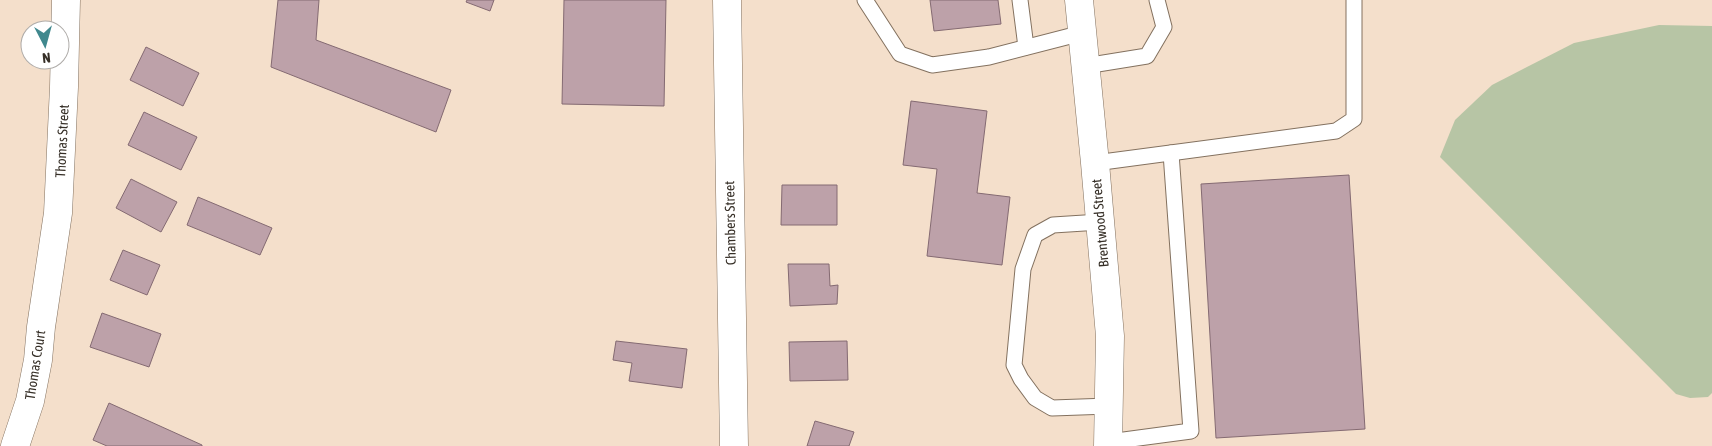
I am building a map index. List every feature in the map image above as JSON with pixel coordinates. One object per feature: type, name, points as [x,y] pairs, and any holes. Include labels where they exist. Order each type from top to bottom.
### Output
[{"type":"street","name":"Thomas Street","points":[[48,282],[58,213],[66,0]]},
{"type":"street","name":"Chambers Street","points":[[727,0],[734,446]]},
{"type":"street","name":"Brentwood Street","points":[[1079,0],[1110,336],[1108,444]]},
{"type":"street","name":"Thomas Court","points":[[15,446],[32,393],[48,282]]},
{"type":"lane","points":[[865,0],[900,54],[932,65],[988,57],[1082,33]]},
{"type":"lane","points":[[1020,0],[1026,47]]},
{"type":"lane","points":[[1085,66],[1147,56],[1164,27],[1158,0]]},
{"type":"lane","points":[[1095,162],[1336,131],[1354,119],[1354,0]]},
{"type":"lane","points":[[1108,444],[1191,432],[1171,153]]},
{"type":"lane","points":[[1100,222],[1054,225],[1035,235],[1023,269],[1014,365],[1021,379],[1035,398],[1052,408],[1109,406]]},
{"type":"green space","points":[[1659,25],[1712,26],[1712,393],[1708,397],[1690,398],[1676,394],[1440,157],[1455,120],[1492,85],[1574,43]]},
{"type":"building","points":[[278,0],[319,0],[316,40],[451,90],[436,132],[271,67]]},
{"type":"building","points":[[467,0],[494,0],[490,11],[466,2]]},
{"type":"building","points":[[564,0],[666,0],[664,106],[562,104]]},
{"type":"building","points":[[930,0],[998,0],[1001,24],[934,31]]},
{"type":"building","points":[[146,47],[199,73],[183,106],[130,80]]},
{"type":"building","points":[[911,101],[987,111],[977,193],[1010,197],[1002,265],[927,256],[937,169],[903,165]]},
{"type":"building","points":[[144,112],[197,137],[181,170],[128,145]]},
{"type":"building","points":[[1349,175],[1365,429],[1216,438],[1201,184]]},
{"type":"building","points":[[131,179],[177,202],[161,232],[116,208]]},
{"type":"building","points":[[782,185],[837,185],[837,225],[781,225]]},
{"type":"building","points":[[198,197],[272,228],[260,255],[187,225]]},
{"type":"building","points":[[123,250],[160,265],[147,295],[110,280]]},
{"type":"building","points":[[788,264],[829,264],[830,286],[838,285],[837,304],[790,306]]},
{"type":"building","points":[[102,313],[161,334],[149,367],[90,347]]},
{"type":"building","points":[[616,341],[687,349],[682,388],[629,381],[632,363],[613,360]]},
{"type":"building","points":[[847,341],[848,380],[790,381],[789,342]]},
{"type":"building","points":[[109,403],[202,446],[107,446],[93,440]]},
{"type":"building","points":[[815,421],[854,432],[849,446],[807,446]]}]
